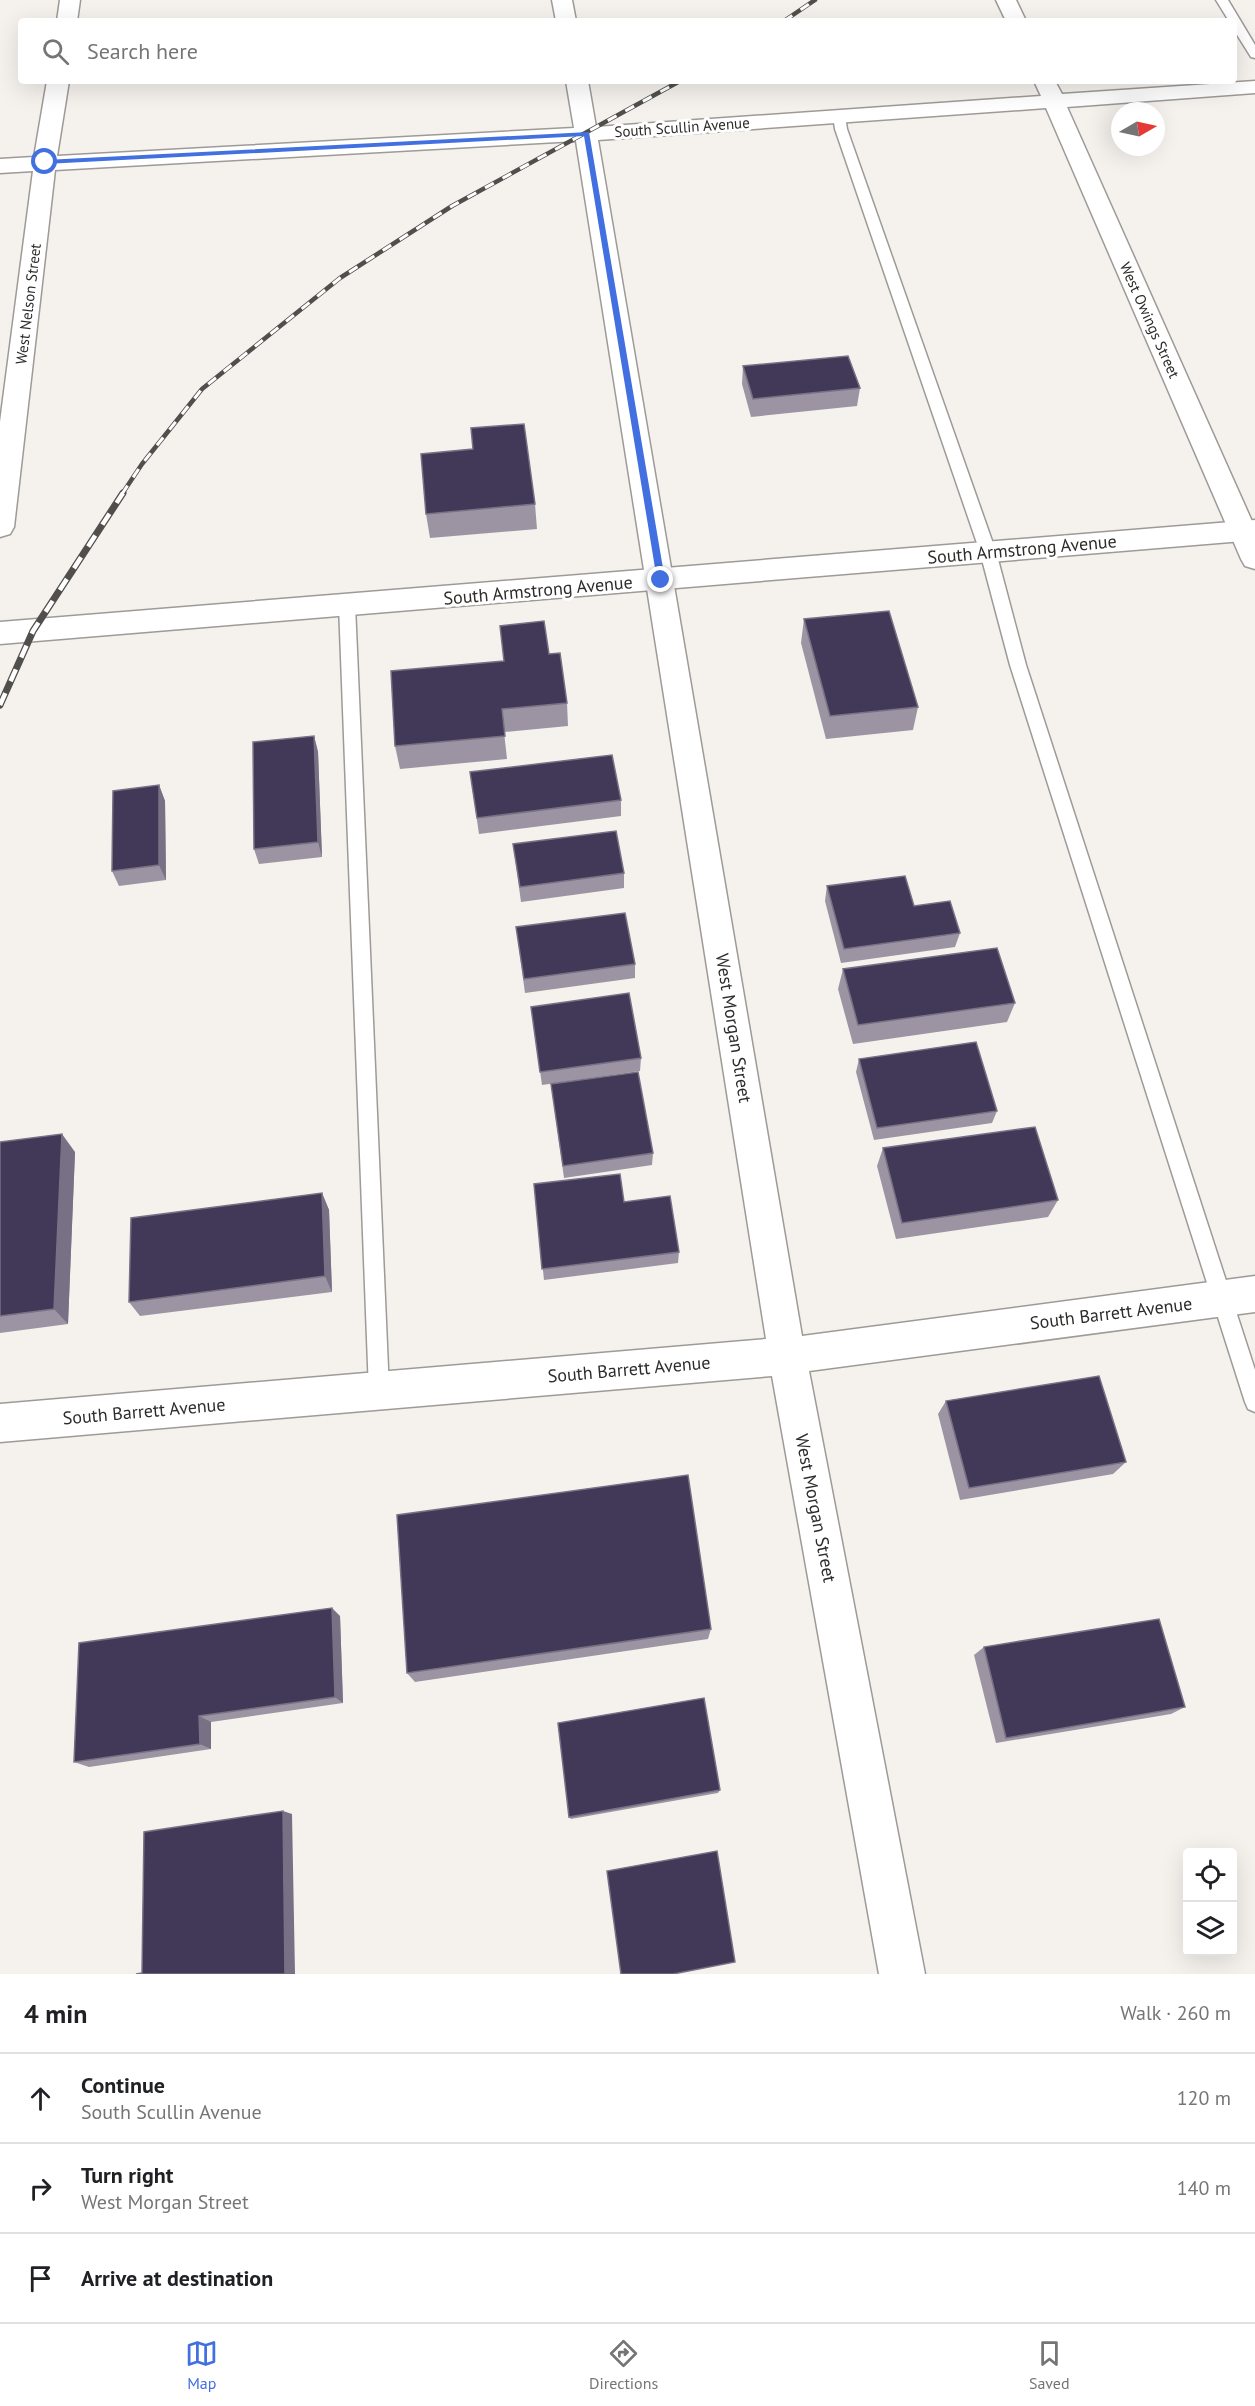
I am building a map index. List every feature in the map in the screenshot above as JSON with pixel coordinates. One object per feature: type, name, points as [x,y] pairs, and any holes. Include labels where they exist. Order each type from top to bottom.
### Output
[{"type":"street","points":[[67,18],[70,0]]},
{"type":"street","points":[[562,0],[565,18]]},
{"type":"street","points":[[1006,0],[1015,18]]},
{"type":"street","name":"West Nelson Street","points":[[0,527],[45,162],[58,84]]},
{"type":"street","name":"West Morgan Street","points":[[578,84],[787,1356],[902,1974]]},
{"type":"street","name":"South Scullin Avenue","points":[[0,166],[587,134],[839,116],[1049,91],[1255,87]]},
{"type":"street","name":"West Owings Street","points":[[1049,91],[1248,530],[1255,559]]},
{"type":"street","name":"South Armstrong Avenue","points":[[0,633],[1248,530]]},
{"type":"street","name":"South Barrett Avenue","points":[[0,1423],[787,1356],[1238,1297]]},
{"type":"lane","points":[[1222,0],[1233,18]]},
{"type":"lane","points":[[1237,25],[1255,55]]},
{"type":"lane","points":[[839,116],[841,129],[988,552],[1018,665],[1238,1297],[1255,1402]]},
{"type":"lane","points":[[347,605],[379,1390]]},
{"type":"building","points":[[848,356],[860,388],[753,399],[743,366]]},
{"type":"building","points":[[524,424],[535,504],[426,514],[421,454],[473,449],[471,428]]},
{"type":"building","points":[[889,611],[918,707],[830,716],[804,619]]},
{"type":"building","points":[[544,621],[549,654],[560,653],[567,703],[502,709],[505,736],[395,746],[391,671],[504,661],[500,626]]},
{"type":"building","points":[[314,736],[318,842],[254,849],[253,742]]},
{"type":"building","points":[[612,755],[621,800],[477,818],[470,772]]},
{"type":"building","points":[[159,785],[159,865],[112,871],[113,791]]},
{"type":"building","points":[[616,831],[624,873],[520,887],[513,844]]},
{"type":"building","points":[[905,876],[914,906],[950,901],[960,933],[844,949],[827,886]]},
{"type":"building","points":[[625,913],[635,964],[524,979],[516,927]]},
{"type":"building","points":[[997,948],[1015,1003],[858,1025],[843,969]]},
{"type":"building","points":[[629,993],[641,1058],[540,1072],[531,1007]]},
{"type":"building","points":[[976,1042],[997,1111],[877,1128],[859,1059]]},
{"type":"building","points":[[638,1072],[653,1153],[563,1166],[551,1084]]},
{"type":"building","points":[[1035,1127],[1058,1200],[902,1223],[883,1148]]},
{"type":"building","points":[[62,1134],[54,1309],[0,1316],[0,1142]]},
{"type":"building","points":[[620,1174],[624,1202],[670,1196],[679,1252],[542,1269],[534,1184]]},
{"type":"building","points":[[322,1193],[325,1276],[129,1302],[131,1218]]},
{"type":"building","points":[[1099,1376],[1126,1462],[969,1488],[946,1401]]},
{"type":"building","points":[[688,1475],[711,1629],[407,1673],[397,1515]]},
{"type":"building","points":[[332,1608],[335,1697],[199,1716],[200,1744],[74,1762],[79,1643]]},
{"type":"building","points":[[1159,1619],[1185,1707],[1006,1738],[984,1647]]},
{"type":"building","points":[[704,1698],[720,1790],[569,1817],[558,1723]]},
{"type":"building","points":[[283,1811],[285,1974],[136,1974],[142,1973],[144,1832]]},
{"type":"building","points":[[717,1851],[735,1962],[673,1974],[621,1974],[607,1871]]},
{"type":"railway","points":[[788,18],[815,0]]},
{"type":"railway","points":[[122,494],[142,464],[202,389],[340,278],[452,206],[675,84]]},
{"type":"railway","points":[[0,705],[33,631],[123,493]]},
{"type":"route","points":[[45,162],[587,134],[661,580]]}]
